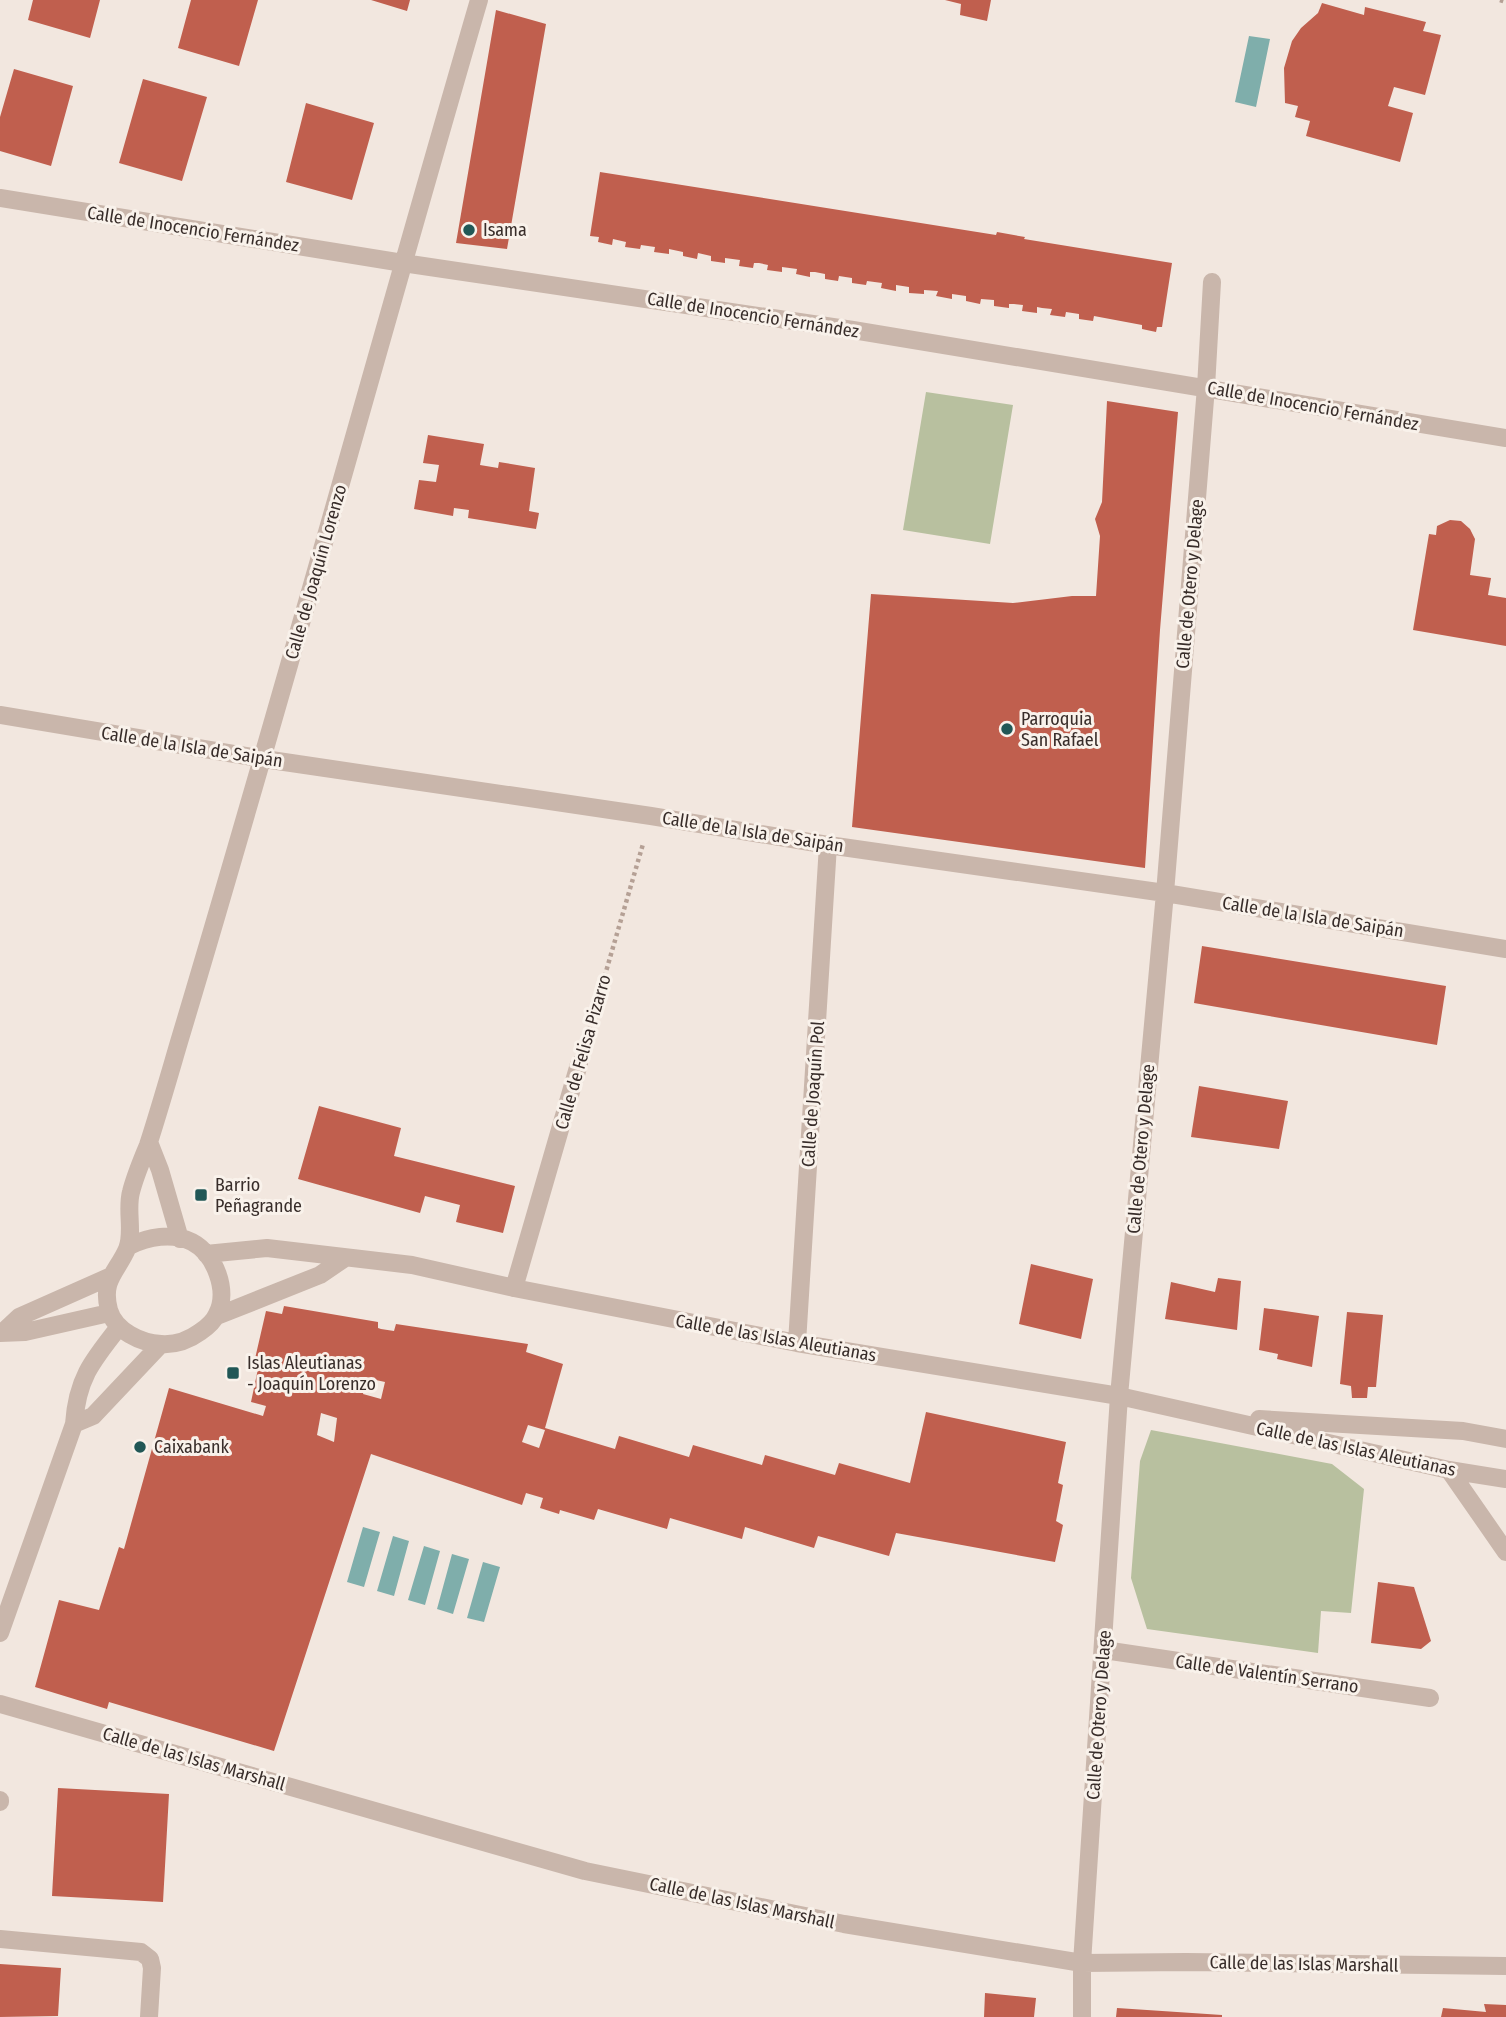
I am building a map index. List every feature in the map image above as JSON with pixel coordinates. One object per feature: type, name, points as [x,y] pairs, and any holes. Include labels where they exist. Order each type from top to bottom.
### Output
[{"type":"street","name":"Calle de Joaquín Lorenzo","points":[[129,1246],[130,1195],[149,1142],[264,759],[479,0]]},
{"type":"street","name":"Calle de Inocencio Fernández","points":[[0,198],[403,263],[853,330],[1506,438]]},
{"type":"street","name":"Calle de Otero y Delage","points":[[1082,2017],[1082,1963],[1119,1396],[1165,893],[1212,282]]},
{"type":"street","name":"Calle de la Isla de Saipán","points":[[0,715],[264,759],[1165,893],[1506,948]]},
{"type":"street","name":"Calle de Joaquín Pol","points":[[797,1343],[828,845]]},
{"type":"street","name":"Calle de Felisa Pizarro","points":[[514,1288],[579,1064]]},
{"type":"street","points":[[149,1142],[180,1239]]},
{"type":"street","points":[[217,1316],[220,1281],[215,1266],[194,1243],[180,1239],[145,1238],[129,1246],[109,1277],[107,1296],[114,1320],[140,1339],[161,1344],[193,1337],[217,1316],[320,1275],[345,1258]]},
{"type":"street","name":"Calle de las Islas Aleutianas","points":[[206,1254],[267,1248],[412,1265],[514,1288],[797,1343],[1119,1396],[1449,1470],[1506,1479]]},
{"type":"street","points":[[2,1332],[19,1317],[109,1277]]},
{"type":"street","points":[[2,1332],[25,1332],[114,1320]]},
{"type":"street","points":[[0,1633],[74,1424],[76,1398],[91,1362],[114,1320]]},
{"type":"street","points":[[74,1424],[93,1416],[161,1344]]},
{"type":"street","name":"Calle de las Islas Aleutianas","points":[[1206,1415],[1463,1431],[1506,1439]]},
{"type":"street","points":[[1449,1470],[1506,1552]]},
{"type":"street","name":"Calle de Valentín Serrano","points":[[1104,1650],[1430,1698]]},
{"type":"street","name":"Calle de las Islas Marshall","points":[[0,1704],[585,1871],[844,1924],[1082,1963],[1506,1966]]},
{"type":"street","points":[[0,1940],[141,1952],[150,1959],[152,1968],[149,2017]]},
{"type":"path","points":[[1500,0],[1506,2]]},
{"type":"path","name":"Calle de Felisa Pizarro","points":[[579,1064],[651,816]]},
{"type":"green space","points":[[926,392],[1013,405],[990,544],[903,530]]},
{"type":"green space","points":[[1151,1430],[1332,1464],[1364,1489],[1351,1613],[1321,1611],[1318,1653],[1147,1629],[1131,1578],[1140,1461]]},
{"type":"water","points":[[1249,36],[1270,39],[1256,107],[1235,102]]},
{"type":"water","points":[[363,1527],[380,1532],[364,1587],[347,1582]]},
{"type":"water","points":[[393,1536],[409,1541],[394,1596],[377,1591]]},
{"type":"water","points":[[424,1546],[440,1551],[425,1605],[408,1600]]},
{"type":"water","points":[[452,1554],[469,1559],[453,1614],[437,1609]]},
{"type":"water","points":[[483,1562],[500,1567],[484,1622],[467,1618]]},
{"type":"building","points":[[33,0],[100,0],[90,38],[28,20]]},
{"type":"building","points":[[191,0],[258,0],[239,66],[178,48]]},
{"type":"building","points":[[371,0],[410,0],[407,11]]},
{"type":"building","points":[[945,0],[991,0],[987,21],[960,15],[961,4]]},
{"type":"building","points":[[1322,3],[1364,15],[1365,7],[1426,22],[1423,31],[1441,35],[1425,95],[1394,87],[1388,106],[1413,113],[1400,162],[1306,136],[1310,121],[1295,117],[1298,106],[1285,103],[1284,68],[1292,41],[1301,28],[1318,13]]},
{"type":"building","points":[[496,10],[546,24],[507,249],[456,243]]},
{"type":"building","points":[[14,69],[73,86],[51,166],[0,151],[0,117]]},
{"type":"building","points":[[143,79],[207,97],[182,181],[119,163]]},
{"type":"building","points":[[306,103],[374,123],[352,200],[286,182]]},
{"type":"building","points":[[600,172],[996,235],[997,232],[1025,237],[1024,239],[1172,263],[1162,327],[1157,327],[1156,332],[1142,329],[1142,325],[1094,316],[1093,321],[1079,319],[1079,314],[1066,312],[1065,317],[1050,315],[1052,309],[1037,307],[1037,313],[1022,311],[1023,305],[1009,304],[1009,308],[994,306],[994,300],[981,299],[980,304],[966,301],[966,296],[952,294],[952,299],[936,296],[938,291],[909,293],[909,287],[896,285],[896,291],[881,288],[882,283],[852,283],[852,278],[839,276],[838,281],[825,279],[825,274],[815,272],[810,272],[810,277],[796,274],[797,269],[782,267],[782,272],[767,270],[768,265],[759,263],[754,263],[753,268],[739,266],[740,260],[725,258],[725,263],[711,261],[711,256],[698,253],[697,259],[669,249],[669,254],[654,252],[655,247],[625,247],[626,242],[613,239],[612,245],[598,242],[599,237],[590,236]]},
{"type":"building","name":"Parroquia San Rafael","points":[[1107,401],[1178,412],[1160,630],[1145,868],[852,827],[871,594],[1013,603],[1096,596],[1100,536],[1095,519],[1102,502]]},
{"type":"building","points":[[428,435],[484,444],[480,465],[498,468],[499,462],[535,468],[529,511],[539,513],[536,529],[468,518],[469,510],[454,508],[453,516],[414,509],[419,480],[436,482],[439,465],[423,463]]},
{"type":"building","points":[[1450,520],[1461,521],[1470,529],[1475,539],[1470,575],[1491,578],[1488,595],[1506,598],[1506,646],[1413,630],[1429,534],[1436,535],[1437,526]]},
{"type":"building","points":[[1202,946],[1446,986],[1437,1045],[1194,1003]]},
{"type":"building","points":[[1199,1086],[1288,1101],[1279,1149],[1191,1137]]},
{"type":"building","points":[[319,1106],[401,1128],[394,1156],[515,1186],[503,1233],[456,1222],[460,1205],[425,1196],[420,1213],[298,1179]]},
{"type":"building","points":[[1031,1264],[1093,1279],[1081,1339],[1019,1324]]},
{"type":"building","points":[[1218,1278],[1241,1281],[1237,1330],[1165,1319],[1171,1282],[1215,1292]]},
{"type":"building","points":[[284,1306],[378,1322],[378,1328],[381,1329],[394,1331],[396,1324],[528,1344],[526,1352],[563,1364],[545,1428],[615,1449],[619,1436],[689,1457],[693,1445],[762,1465],[765,1455],[835,1475],[839,1463],[910,1483],[926,1412],[1066,1442],[1058,1483],[1063,1485],[1056,1521],[1063,1525],[1055,1562],[896,1533],[889,1556],[818,1536],[814,1548],[745,1527],[742,1539],[670,1518],[667,1529],[598,1509],[594,1520],[560,1510],[559,1514],[540,1508],[543,1498],[526,1493],[522,1505],[371,1454],[274,1751],[109,1702],[107,1709],[35,1687],[59,1600],[99,1610],[119,1547],[124,1549],[169,1388],[263,1416],[266,1406],[251,1402],[259,1364],[254,1363],[266,1311],[282,1314]],"holes":[[[367,1378],[385,1382],[381,1399],[363,1394]],[[321,1413],[337,1418],[334,1442],[317,1435]],[[528,1425],[545,1430],[539,1448],[522,1442]]]},
{"type":"building","points":[[1264,1308],[1319,1316],[1312,1367],[1277,1359],[1278,1354],[1259,1350]]},
{"type":"building","points":[[1347,1312],[1383,1315],[1376,1387],[1368,1387],[1367,1398],[1352,1398],[1351,1386],[1340,1384]]},
{"type":"building","points":[[1378,1582],[1414,1587],[1431,1641],[1421,1649],[1371,1643]]},
{"type":"building","points":[[58,1788],[169,1794],[163,1902],[52,1896]]},
{"type":"building","points":[[0,1964],[61,1968],[58,2016],[0,2017]]},
{"type":"building","points":[[985,1993],[1036,1998],[1034,2017],[984,2017]]},
{"type":"building","points":[[1484,2004],[1506,2005],[1506,2017],[1441,2017],[1443,2008],[1486,2012]]},
{"type":"building","points":[[1117,2008],[1222,2015],[1222,2017],[1116,2017]]},
{"type":"place","name":"Isama","points":[[469,230]]},
{"type":"place","name":"Parroquia San Rafael","points":[[1007,729]]},
{"type":"place","name":"Barrio Peñagrande","points":[[201,1195]]},
{"type":"place","name":"Islas Aleutianas - Joaquín Lorenzo","points":[[233,1373]]},
{"type":"place","name":"Caixabank","points":[[140,1447]]}]
